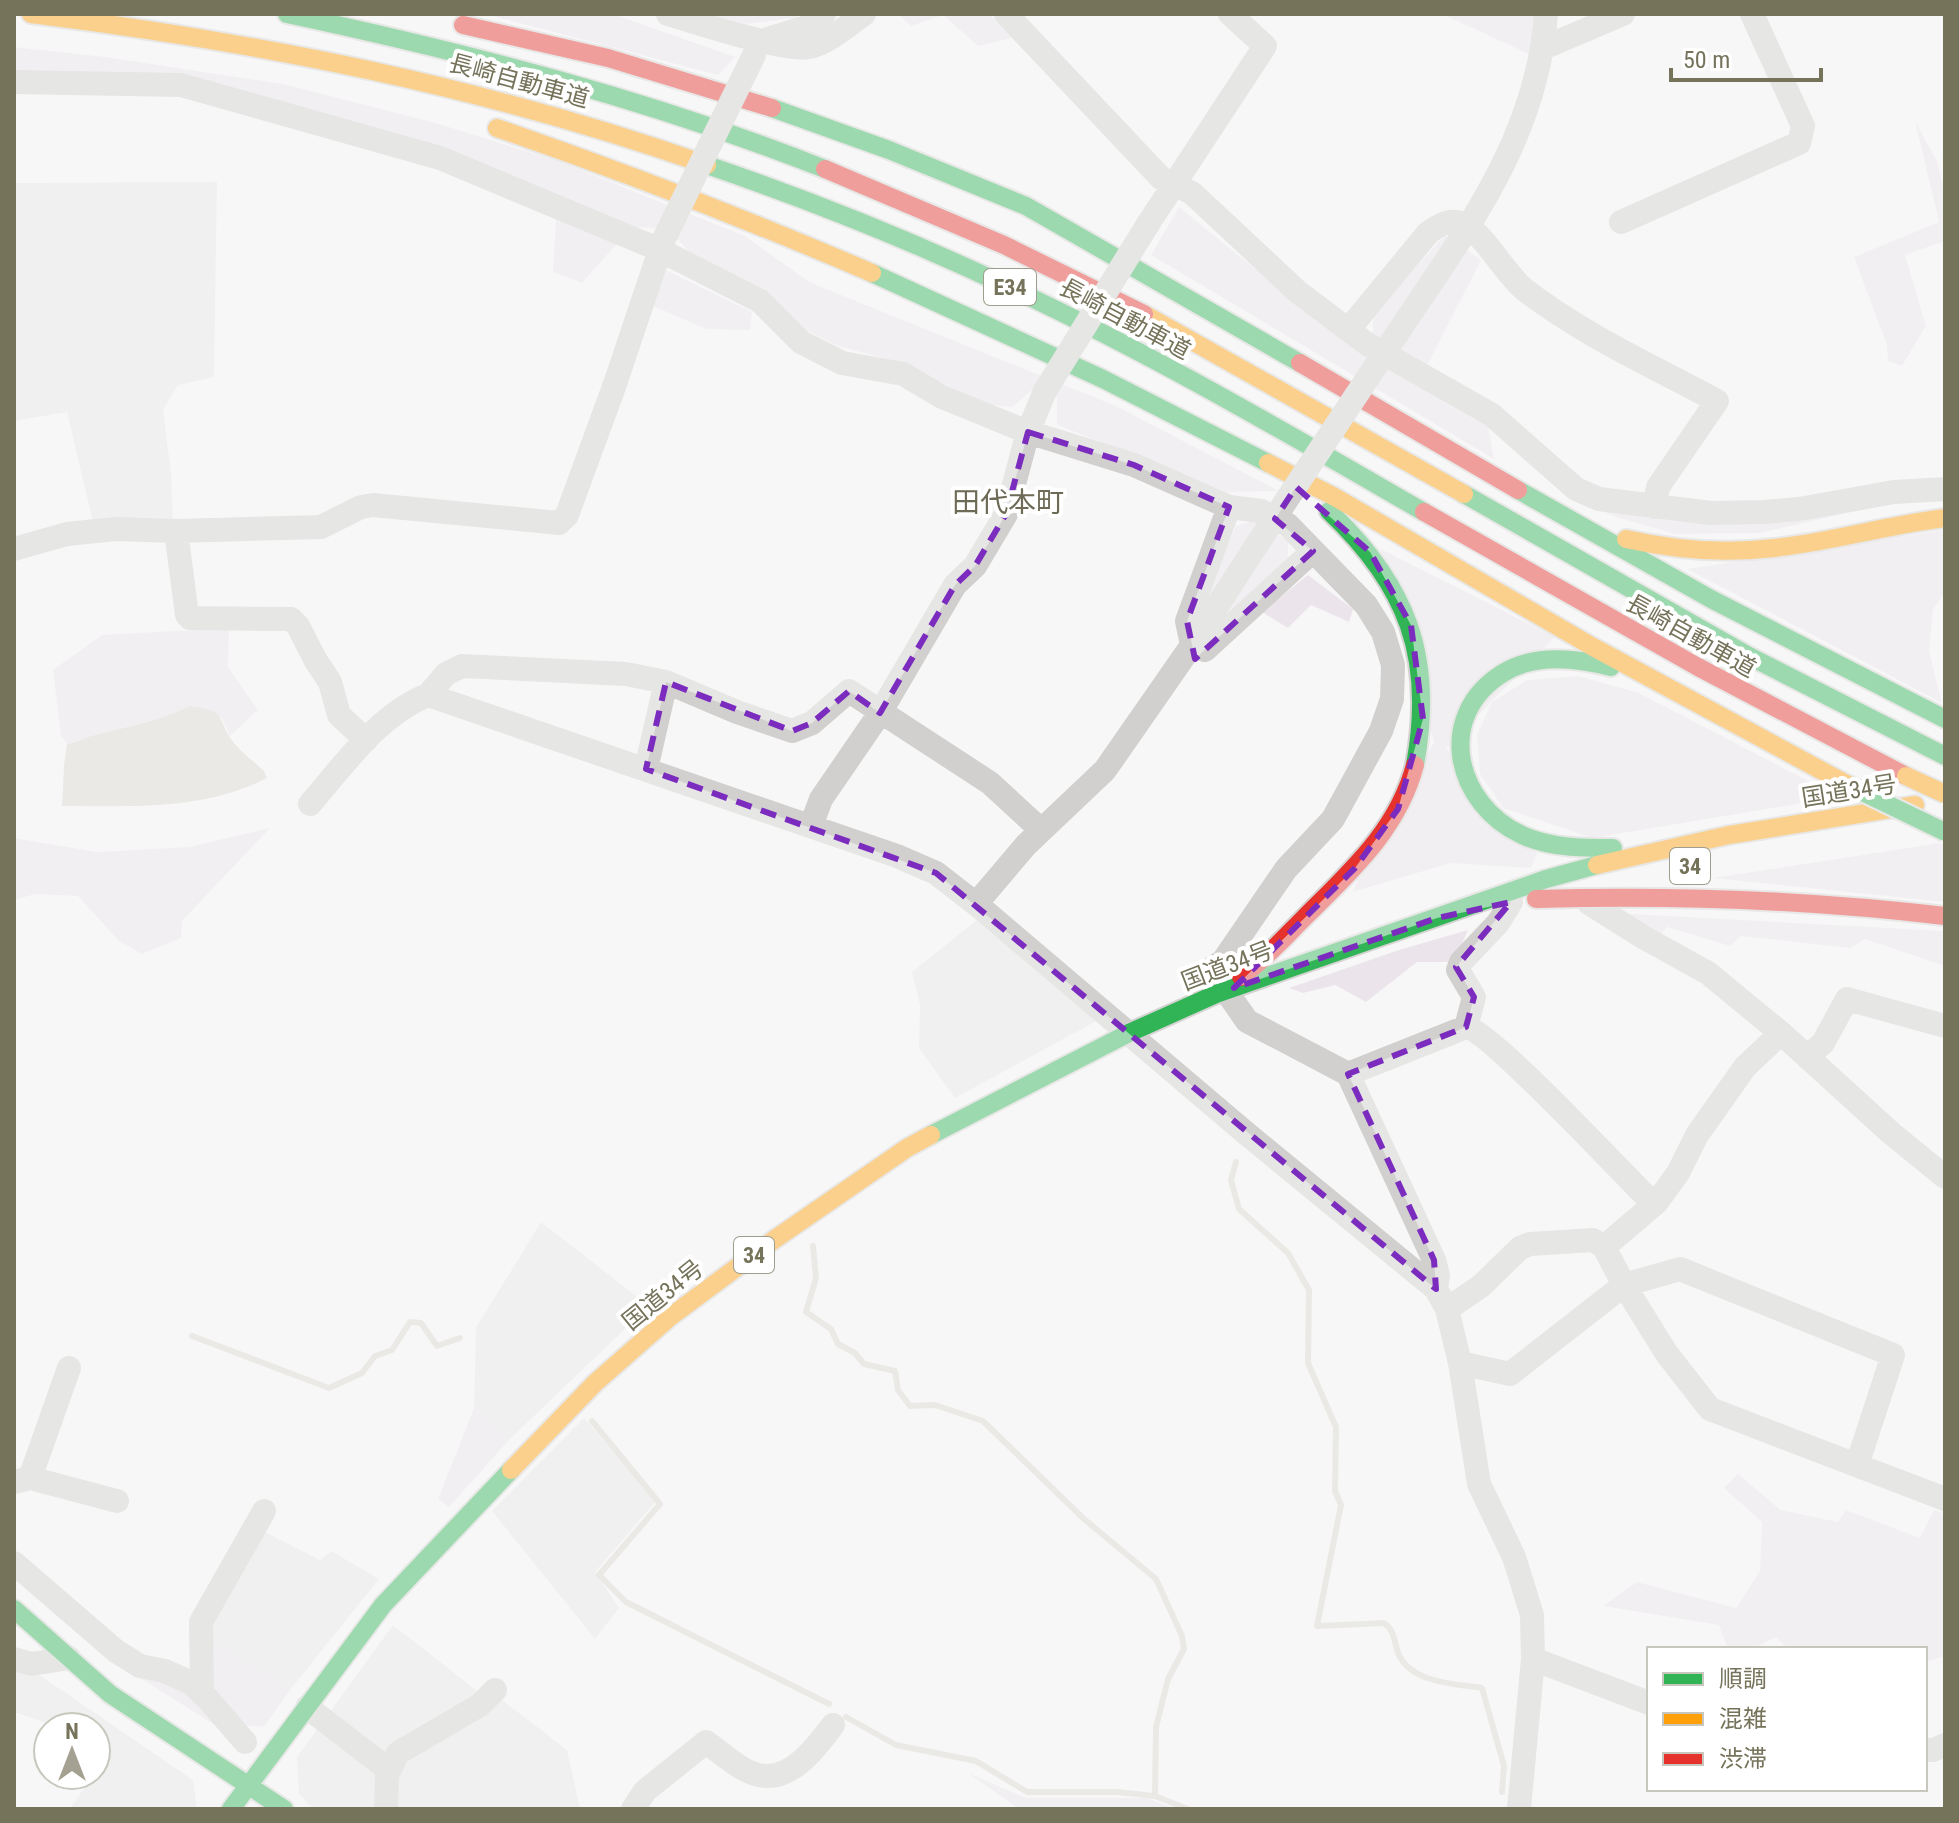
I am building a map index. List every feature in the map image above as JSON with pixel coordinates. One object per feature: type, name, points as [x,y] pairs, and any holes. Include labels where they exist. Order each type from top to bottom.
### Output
[{"type":"main road","name":"長崎自動車道","points":[[31,14],[251,43],[432,82],[616,134],[705,163],[857,220],[1015,289],[1163,365],[1741,692],[1945,794]]},
{"type":"main road","name":"長崎自動車道","points":[[287,14],[442,48],[626,99],[788,156],[950,221],[1179,333],[1751,658],[1945,756]]},
{"type":"main road","points":[[452,23],[596,55],[785,111],[940,168],[1026,206],[1777,635],[1945,719]]},
{"type":"main road","points":[[14,25],[174,48],[298,74]]},
{"type":"main road","points":[[476,121],[716,207],[897,284],[1103,379],[1333,496],[1687,700],[1852,787],[1945,829]]},
{"type":"main road","points":[[1221,992],[1266,956],[1379,840],[1398,809],[1411,779],[1423,719],[1419,657],[1411,625],[1388,575],[1347,525],[1243,451]]},
{"type":"main road","points":[[1567,517],[1618,537],[1648,544],[1717,551],[1791,546],[1945,518]]},
{"type":"main road","points":[[1687,700],[1625,672],[1595,663],[1557,660],[1523,664],[1502,673],[1487,685],[1465,718],[1460,745],[1463,775],[1472,793],[1500,823],[1541,842],[1621,848],[1738,832]]},
{"type":"main road","points":[[1861,814],[1945,794]]},
{"type":"main road","name":"国道34号","points":[[231,1809],[383,1605],[595,1383],[670,1317],[775,1239],[907,1148],[1129,1033],[1221,992],[1598,864],[1738,832],[1945,801]]},
{"type":"main road","name":"国道34号","points":[[1899,833],[1945,829]]},
{"type":"main road","name":"国道34号","points":[[1437,918],[1624,877]]},
{"type":"main road","points":[[1515,901],[1580,897],[1702,897],[1807,902],[1945,916]]},
{"type":"main road","points":[[14,1609],[110,1694],[284,1809]]},
{"type":"street","points":[[668,14],[759,48],[806,48],[826,41],[864,14]]},
{"type":"street","points":[[14,549],[67,534],[116,529],[176,531],[321,527],[361,507],[373,505],[559,523],[567,515],[615,384],[660,245],[759,48],[806,27],[824,14]]},
{"type":"street","points":[[1006,14],[1161,178],[1192,193],[1298,292],[1348,330],[1492,415],[1576,489],[1599,499],[1711,513],[1799,509],[1894,492],[1945,489]]},
{"type":"street","points":[[811,826],[821,799],[880,713],[955,585],[975,566],[1006,514],[1028,432],[1045,391],[1148,224],[1265,46],[1230,14]]},
{"type":"street","points":[[976,904],[1041,830],[1105,770],[1192,645],[1468,226],[1520,130],[1531,101],[1543,48],[1546,14]]},
{"type":"street","points":[[1543,48],[1623,14]]},
{"type":"street","points":[[1621,222],[1799,143],[1803,126],[1752,14]]},
{"type":"street","points":[[14,82],[181,85],[440,158],[660,245],[760,301],[801,342],[842,363],[903,374],[942,397],[1028,432],[1134,465],[1229,507],[1261,511],[1288,525],[1366,605],[1383,632],[1393,665],[1392,699],[1381,731],[1333,819],[1286,869],[1223,961],[1198,977]]},
{"type":"street","points":[[1348,330],[1428,233],[1441,223],[1454,221],[1468,226],[1522,288],[1559,314],[1717,401],[1658,487],[1654,507]]},
{"type":"street","points":[[1192,645],[1187,621],[1229,507]]},
{"type":"street","points":[[176,531],[187,615],[190,618],[291,619],[330,682],[339,715],[366,740]]},
{"type":"street","points":[[1192,645],[1205,650],[1313,551]]},
{"type":"street","points":[[310,804],[366,740],[407,703],[428,695],[446,674],[462,666],[626,674],[666,682],[792,731],[812,723],[849,691],[990,783],[1041,830]]},
{"type":"street","points":[[646,769],[666,682]]},
{"type":"street","points":[[428,695],[897,856],[936,873],[1442,1299]]},
{"type":"street","points":[[1580,897],[1708,973],[1945,1177]]},
{"type":"street","points":[[1466,1027],[1474,997],[1458,970],[1461,962],[1515,901]]},
{"type":"street","points":[[1221,992],[1247,1021],[1348,1074],[1434,1260],[1460,1363],[1479,1484],[1514,1557],[1532,1615],[1533,1659],[1519,1809]]},
{"type":"street","points":[[1807,1057],[1823,1043],[1847,999],[1945,1026]]},
{"type":"street","points":[[1348,1074],[1466,1027],[1473,1028],[1505,1055],[1645,1195],[1657,1202]]},
{"type":"street","points":[[1604,1247],[1657,1202],[1678,1173],[1697,1135],[1745,1067],[1781,1033]]},
{"type":"street","points":[[1442,1299],[1481,1286],[1520,1248],[1530,1244],[1593,1240],[1604,1247],[1667,1354],[1710,1409],[1945,1499]]},
{"type":"street","points":[[1460,1363],[1510,1374],[1624,1285],[1680,1269],[1893,1355],[1857,1465]]},
{"type":"street","points":[[69,1368],[22,1480],[117,1501]]},
{"type":"street","points":[[202,1694],[201,1622],[264,1511]]},
{"type":"street","points":[[14,1563],[116,1651],[140,1666],[165,1671],[191,1683],[245,1742]]},
{"type":"street","points":[[14,1659],[32,1664],[69,1658]]},
{"type":"street","points":[[1533,1659],[1647,1702]]},
{"type":"street","points":[[386,1809],[389,1770],[398,1753],[480,1705],[495,1690]]},
{"type":"street","points":[[307,1707],[389,1770]]},
{"type":"street","points":[[633,1809],[645,1791],[706,1742],[748,1770],[764,1776],[783,1773],[813,1751],[833,1725]]},
{"type":"highlighted area","points":[[1028,432],[1134,465],[1229,507],[1187,621],[1195,659],[1313,551],[1275,519],[1296,487],[1370,552],[1411,625],[1423,719],[1398,809],[1355,868],[1234,988],[1437,918],[1511,902],[1456,967],[1474,997],[1466,1027],[1348,1074],[1434,1260],[1436,1289],[936,873],[646,769],[666,682],[792,731],[812,723],[849,691],[880,713],[955,585],[975,566],[1006,514]]},
{"type":"shaded area","points":[[485,14],[613,14],[735,57],[718,75]]},
{"type":"shaded area","points":[[708,14],[800,14],[794,18],[745,24]]},
{"type":"shaded area","points":[[898,14],[989,14],[1012,38],[978,46],[943,15],[911,26]]},
{"type":"shaded area","points":[[1442,14],[1536,14],[1531,55]]},
{"type":"shaded area","points":[[14,47],[106,57],[283,84],[436,123],[561,162],[745,236],[809,282],[1116,406],[1279,491],[1226,492],[1057,425],[1057,397],[1037,386],[1012,407],[984,404],[902,363],[838,346],[804,329],[689,252],[664,231],[632,227],[582,283],[553,272],[557,202],[189,78],[14,71]]},
{"type":"shaded area","points":[[1915,121],[1937,161],[1945,193],[1945,241],[1905,255],[1926,326],[1902,366],[1888,361],[1887,345],[1854,257],[1939,222]]},
{"type":"shaded area","points":[[217,182],[214,377],[178,385],[163,410],[171,473],[173,523],[93,522],[67,412],[14,421],[14,183]]},
{"type":"shaded area","points":[[1179,207],[1360,354],[1488,427],[1494,459],[1151,255]]},
{"type":"shaded area","points":[[1445,235],[1481,260],[1427,366],[1373,338],[1373,313]]},
{"type":"shaded area","points":[[666,270],[752,312],[750,330],[706,329],[651,305]]},
{"type":"shaded area","points":[[1926,495],[1760,533],[1675,534],[1593,507],[1722,525],[1796,519]]},
{"type":"shaded area","points":[[1255,520],[1288,541],[1288,564],[1209,635],[1196,620],[1236,526]]},
{"type":"shaded area","points":[[1945,530],[1945,592],[1933,610],[1929,651],[1942,703],[1687,569]]},
{"type":"shaded area","points":[[1381,549],[1555,637],[1446,748],[1537,854],[1531,868],[1451,863],[1352,892],[1434,742]]},
{"type":"shaded area","points":[[1308,575],[1353,609],[1349,622],[1311,605],[1288,628],[1262,612]]},
{"type":"shaded area","points":[[229,628],[228,667],[258,710],[230,736],[222,718],[189,706],[153,720],[67,744],[61,736],[53,670],[102,635]]},
{"type":"shaded area","points":[[1578,676],[1639,693],[1839,797],[1593,838],[1503,808],[1480,774],[1477,735],[1492,702],[1527,680]]},
{"type":"shaded area","points":[[189,706],[216,713],[235,744],[264,771],[267,778],[243,789],[192,801],[141,806],[62,806],[67,744],[153,720]]},
{"type":"shaded area","points":[[270,828],[182,921],[181,938],[142,954],[119,941],[78,896],[35,894],[14,900],[14,838],[97,852],[189,847]]},
{"type":"shaded area","points":[[1940,843],[1945,846],[1945,902],[1713,878]]},
{"type":"shaded area","points":[[1614,913],[1945,931],[1945,966],[1865,939],[1850,948],[1741,936],[1730,946],[1667,927],[1657,939]]},
{"type":"shaded area","points":[[978,919],[1102,1018],[955,1098],[919,1048],[920,1005],[912,972]]},
{"type":"shaded area","points":[[1468,930],[1454,962],[1417,962],[1366,1002],[1335,985],[1303,993],[1289,988],[1399,950]]},
{"type":"shaded area","points":[[541,1222],[649,1306],[507,1442],[474,1408],[476,1328]]},
{"type":"shaded area","points":[[474,1408],[507,1442],[449,1507],[438,1499]]},
{"type":"shaded area","points":[[584,1418],[656,1501],[595,1572],[619,1608],[595,1639],[492,1511]]},
{"type":"shaded area","points":[[1738,1474],[1781,1510],[1838,1522],[1846,1510],[1920,1538],[1934,1510],[1945,1514],[1945,1656],[1927,1661],[1927,1647],[1786,1647],[1776,1637],[1755,1647],[1727,1647],[1719,1625],[1603,1606],[1637,1582],[1736,1608],[1760,1571],[1762,1522],[1724,1488]]},
{"type":"shaded area","points":[[263,1531],[320,1560],[331,1551],[379,1579],[290,1690],[211,1641],[207,1625]]},
{"type":"shaded area","points":[[393,1625],[481,1694],[391,1751],[377,1809],[313,1809],[299,1794],[297,1757]]},
{"type":"shaded area","points":[[211,1641],[290,1690],[264,1727],[242,1725],[212,1693]]},
{"type":"shaded area","points":[[14,1669],[41,1676],[92,1711],[32,1711],[32,1718],[14,1712]]},
{"type":"shaded area","points":[[126,1669],[182,1684],[232,1736]]},
{"type":"shaded area","points":[[502,1700],[567,1750],[580,1809],[399,1809],[393,1795],[406,1754]]},
{"type":"shaded area","points":[[112,1725],[193,1780],[197,1809],[70,1809],[82,1791],[112,1791]]},
{"type":"shaded area","points":[[968,1773],[1026,1798],[1148,1798],[1176,1809],[1019,1809]]},
{"type":"waterway","points":[[1236,1162],[1231,1180],[1239,1209],[1288,1253],[1309,1290],[1308,1363],[1336,1427],[1335,1491],[1341,1505],[1317,1626],[1384,1623],[1393,1634],[1400,1657],[1415,1672],[1436,1681],[1482,1688],[1504,1766],[1502,1792]]},
{"type":"waterway","points":[[813,1246],[816,1278],[806,1312],[831,1329],[838,1344],[855,1353],[864,1364],[895,1371],[898,1390],[910,1406],[935,1405],[983,1421],[1084,1519],[1156,1579],[1182,1636],[1184,1649],[1168,1679],[1156,1727],[1155,1796],[1188,1809]]},
{"type":"waterway","points":[[192,1336],[329,1388],[362,1373],[375,1356],[392,1350],[410,1322],[421,1323],[437,1346],[460,1338]]},
{"type":"waterway","points":[[592,1421],[660,1504],[599,1575],[626,1602],[829,1704]]},
{"type":"waterway","points":[[846,1717],[896,1745],[976,1761],[1027,1792],[1116,1792],[1155,1796]]},
{"type":"traffic: fast","points":[[287,14],[559,80],[693,121],[825,169]]},
{"type":"traffic: fast","points":[[772,108],[889,150],[1026,206],[1300,363]]},
{"type":"traffic: fast","points":[[707,165],[901,239],[1068,315],[1222,397],[1424,512]]},
{"type":"traffic: fast","points":[[872,273],[1103,379],[1268,463]]},
{"type":"traffic: fast","points":[[1518,490],[1711,599],[1945,719]]},
{"type":"traffic: fast","points":[[1464,494],[1749,656],[1945,756]]},
{"type":"traffic: fast","points":[[1329,511],[1378,567],[1396,595],[1409,625],[1421,690],[1415,765]]},
{"type":"traffic: fast","points":[[1611,667],[1556,659],[1515,667],[1481,691],[1467,712],[1461,735],[1462,758],[1468,781],[1481,803],[1499,821],[1522,835],[1544,843],[1613,848]]},
{"type":"traffic: fast","points":[[1852,787],[1945,832]]},
{"type":"traffic: fast","points":[[931,1135],[1129,1033],[1216,994],[1546,879],[1597,865]]},
{"type":"traffic: fast","points":[[231,1809],[383,1605],[511,1470]]},
{"type":"traffic: fast","points":[[14,1609],[110,1694],[284,1809]]},
{"type":"traffic: slow","points":[[31,14],[204,39],[374,71],[541,113],[707,165]]},
{"type":"traffic: slow","points":[[497,128],[686,197],[872,273]]},
{"type":"traffic: slow","points":[[1144,314],[1464,494]]},
{"type":"traffic: slow","points":[[1268,463],[1333,496],[1593,647],[1852,787]]},
{"type":"traffic: slow","points":[[1626,539],[1700,550],[1755,550],[1817,542],[1945,518]]},
{"type":"traffic: slow","points":[[1906,776],[1945,794]]},
{"type":"traffic: slow","points":[[1597,865],[1729,835],[1915,805]]},
{"type":"traffic: slow","points":[[511,1470],[595,1383],[670,1317],[775,1239],[907,1148],[931,1135]]},
{"type":"traffic: jam","points":[[463,25],[608,58],[772,108]]},
{"type":"traffic: jam","points":[[825,169],[1004,245],[1144,314]]},
{"type":"traffic: jam","points":[[1300,363],[1518,490]]},
{"type":"traffic: jam","points":[[1424,512],[1698,667],[1906,776]]},
{"type":"traffic: jam","points":[[1241,977],[1281,941],[1370,849],[1397,810],[1415,765]]},
{"type":"traffic: jam","points":[[1536,899],[1741,900],[1945,916]]},
{"type":"district","name":"田代本町","points":[[1008,502]]}]
